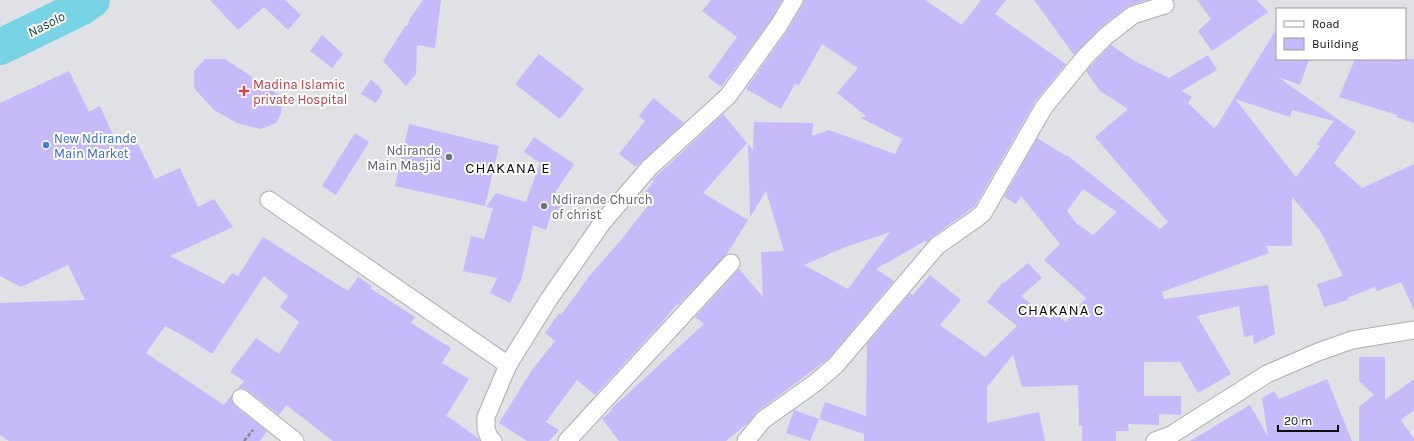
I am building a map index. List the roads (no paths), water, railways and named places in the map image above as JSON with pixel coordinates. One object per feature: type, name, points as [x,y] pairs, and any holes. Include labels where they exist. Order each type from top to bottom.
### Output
[{"type":"street","points":[[492,441],[486,429],[486,417],[508,365],[549,299],[602,222],[649,168],[728,96],[779,25],[794,0]]},
{"type":"street","points":[[746,441],[763,420],[815,383],[835,366],[937,246],[983,213],[1044,107],[1085,57],[1106,36],[1133,15],[1165,5]]},
{"type":"street","points":[[269,200],[508,365]]},
{"type":"street","points":[[567,441],[731,263]]},
{"type":"street","points":[[1155,441],[1171,435],[1242,388],[1274,371],[1318,352],[1352,340],[1414,330]]},
{"type":"street","points":[[241,398],[294,441]]},
{"type":"waterway","name":"Nasolo","points":[[0,47],[82,7],[92,0]]},
{"type":"place","name":"Madina Islamic private Hospital","points":[[244,91]]},
{"type":"place","name":"New Ndirande Main Market","points":[[46,145]]},
{"type":"place","name":"Ndirande Main Masjid","points":[[449,157]]},
{"type":"place","name":"Ndirande Church of christ","points":[[544,206]]},
{"type":"district","name":"CHAKANA E","points":[[508,168]]},
{"type":"district","name":"CHAKANA C","points":[[1061,310]]}]
